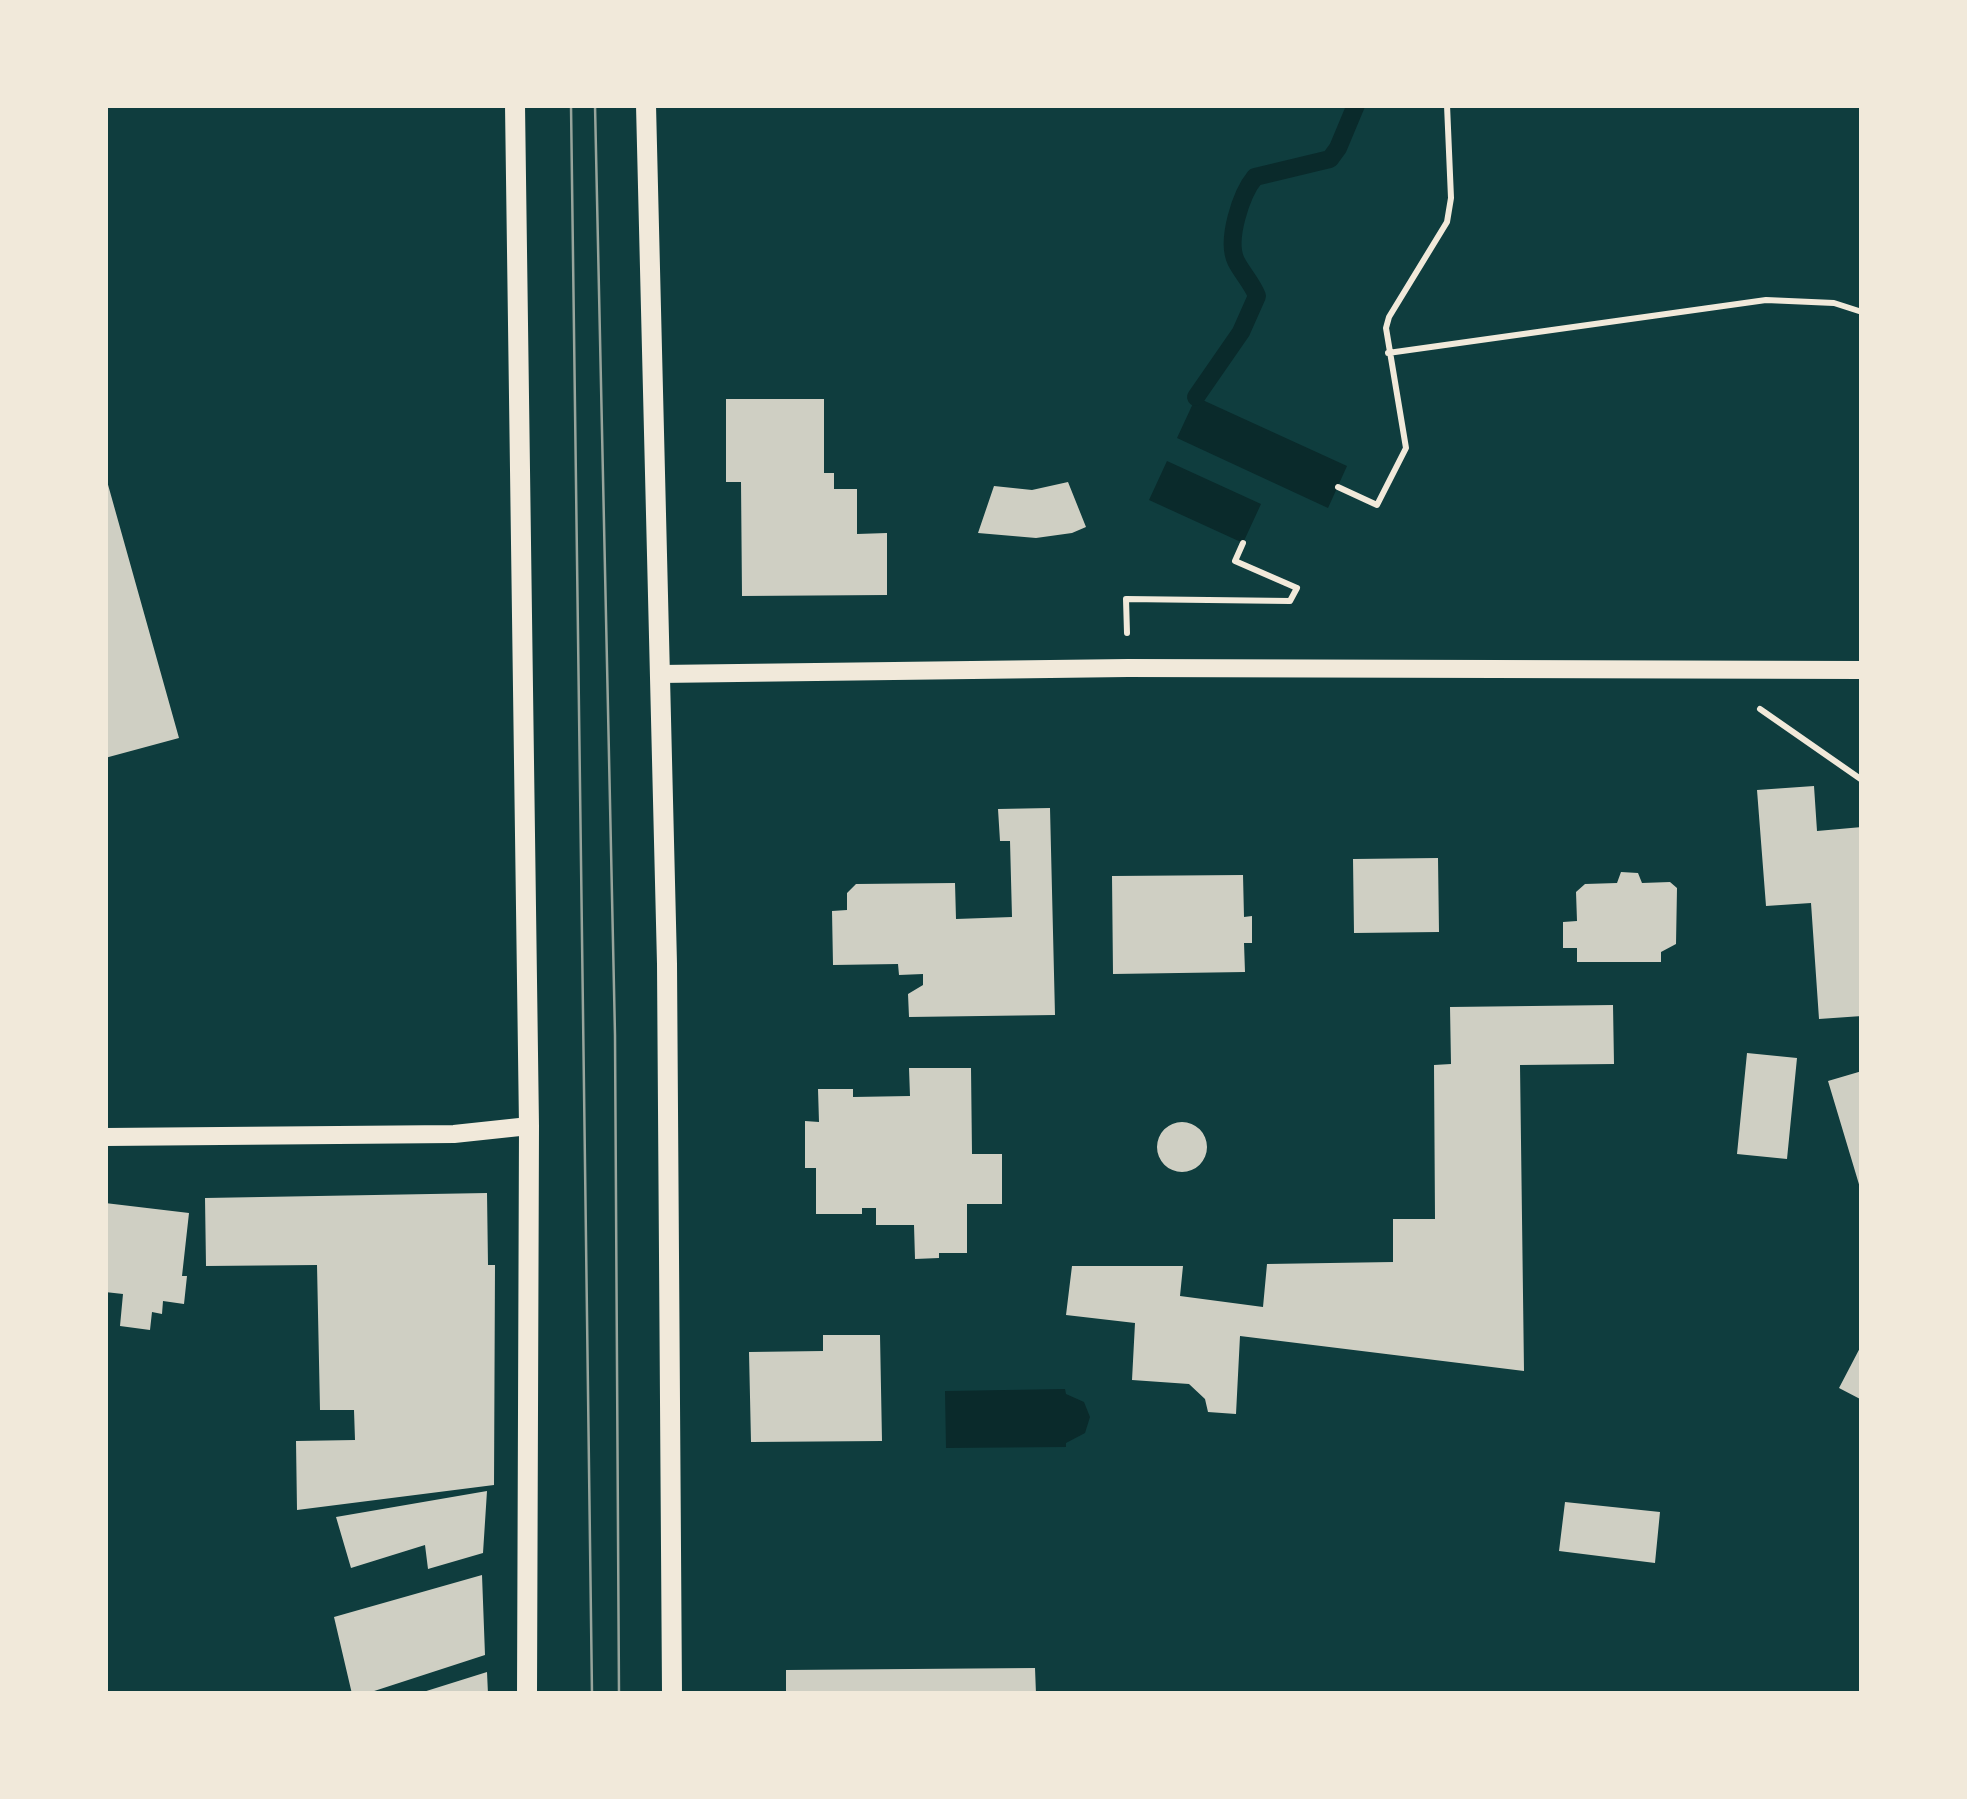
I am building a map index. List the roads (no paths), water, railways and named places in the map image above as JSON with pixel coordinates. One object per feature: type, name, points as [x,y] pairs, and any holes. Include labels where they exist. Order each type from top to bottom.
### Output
[{"type":"main road","points":[[515,105],[528,1126],[527,1694]]},
{"type":"main road","points":[[646,105],[668,964],[672,1694]]},
{"type":"street","points":[[660,674],[1128,668],[1862,670]]},
{"type":"street","points":[[105,1137],[454,1134],[528,1126]]},
{"type":"water","points":[[1196,397],[1347,466],[1328,508],[1177,438]]},
{"type":"water","points":[[1167,461],[1261,504],[1243,543],[1149,500]]},
{"type":"water","points":[[1065,1389],[1066,1394],[1084,1402],[1090,1417],[1085,1433],[1066,1443],[1066,1447],[946,1448],[945,1391]]},
{"type":"waterway","points":[[1196,397],[1241,332],[1257,296],[1233,252],[1236,217],[1250,185],[1255,177],[1330,159],[1356,105]]},
{"type":"tram line","points":[[571,105],[592,1694]]},
{"type":"tram line","points":[[595,105],[615,1035],[619,1694]]}]
